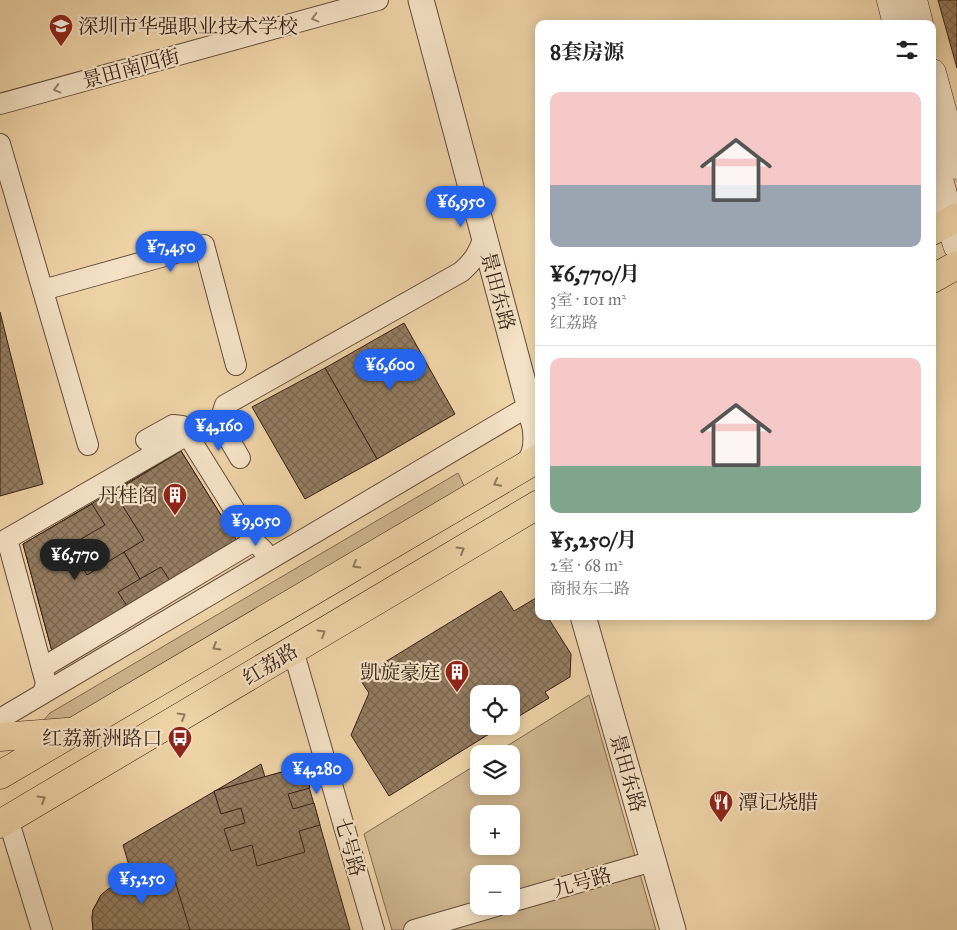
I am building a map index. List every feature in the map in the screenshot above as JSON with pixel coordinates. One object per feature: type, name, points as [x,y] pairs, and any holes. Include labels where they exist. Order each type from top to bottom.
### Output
[{"type":"main road","points":[[891,0],[896,20]]},
{"type":"main road","points":[[913,0],[918,20]]},
{"type":"main road","points":[[936,88],[957,165]]},
{"type":"main road","points":[[936,172],[949,229]]},
{"type":"main road","points":[[936,277],[957,265]]},
{"type":"main road","name":"红荔路","points":[[0,775],[533,462]]},
{"type":"main road","name":"红荔路","points":[[4,821],[535,506]]},
{"type":"main road","points":[[0,732],[74,731]]},
{"type":"street","name":"景田南四街","points":[[0,104],[378,0]]},
{"type":"street","name":"景田东路","points":[[421,0],[498,291],[534,405]]},
{"type":"street","name":"景田东路","points":[[431,0],[534,405],[535,420]]},
{"type":"street","points":[[0,144],[88,445]]},
{"type":"street","points":[[461,272],[470,265],[479,252],[484,237]]},
{"type":"street","points":[[43,290],[204,245],[236,365]]},
{"type":"street","points":[[240,458],[226,434],[221,418],[225,405],[461,272],[473,267],[481,267],[490,276],[498,291]]},
{"type":"street","points":[[0,732],[43,693],[534,405]]},
{"type":"street","points":[[146,440],[173,425],[182,426],[215,488],[254,541],[265,551],[278,554]]},
{"type":"street","points":[[2,536],[187,435]]},
{"type":"street","points":[[2,536],[31,510]]},
{"type":"street","points":[[2,536],[46,683],[43,693]]},
{"type":"street","points":[[42,668],[254,541]]},
{"type":"street","name":"景田东路","points":[[584,620],[673,930]]},
{"type":"street","name":"七号路","points":[[293,650],[374,930]]},
{"type":"street","points":[[4,821],[42,930]]},
{"type":"street","name":"九号路","points":[[520,899],[653,861]]},
{"type":"street","points":[[414,930],[470,914]]},
{"type":"shaded area","points":[[458,473],[467,492],[70,721],[43,721],[50,713]]},
{"type":"shaded area","points":[[589,695],[656,930],[392,930],[364,834],[470,769],[470,795],[520,795],[520,745],[508,745]]},
{"type":"building","points":[[938,0],[957,0],[957,68]]},
{"type":"building","points":[[0,312],[43,484],[0,496]]},
{"type":"building","points":[[404,323],[455,414],[377,459],[325,368]]},
{"type":"building","points":[[325,368],[377,459],[305,499],[252,407]]},
{"type":"building","points":[[181,451],[239,544],[53,655],[23,544]]},
{"type":"building","name":"丹桂阁","points":[[181,451],[239,544],[172,584],[161,567],[140,579],[124,552],[144,540],[114,492]]},
{"type":"building","points":[[92,504],[105,525],[69,546],[87,575],[124,552],[140,579],[118,592],[129,609],[53,655],[23,544]]},
{"type":"building","name":"凱旋豪庭","points":[[501,591],[514,611],[535,599],[535,620],[550,620],[571,654],[570,677],[545,692],[549,698],[520,716],[520,685],[470,685],[470,735],[487,735],[389,796],[351,735],[369,693],[359,678]]},
{"type":"building","points":[[261,764],[265,777],[303,766],[350,930],[93,930],[93,910],[101,895],[115,885],[133,879],[123,845]]},
{"type":"building","points":[[303,766],[310,788],[288,794],[293,809],[314,803],[320,825],[299,831],[305,852],[257,866],[252,845],[231,851],[224,829],[245,823],[241,808],[221,814],[214,791]]},
{"type":"building","points":[[171,868],[190,930],[93,930],[93,910],[101,895],[108,889],[123,882]]},
{"type":"place","name":"深圳市华强职业技术学校","points":[[61,47]]},
{"type":"place","name":"丹桂阁","points":[[175,516]]},
{"type":"place","name":"凱旋豪庭","points":[[457,693]]},
{"type":"place","name":"红荔新洲路口","points":[[180,759]]},
{"type":"place","name":"潭记烧腊","points":[[721,823]]}]
